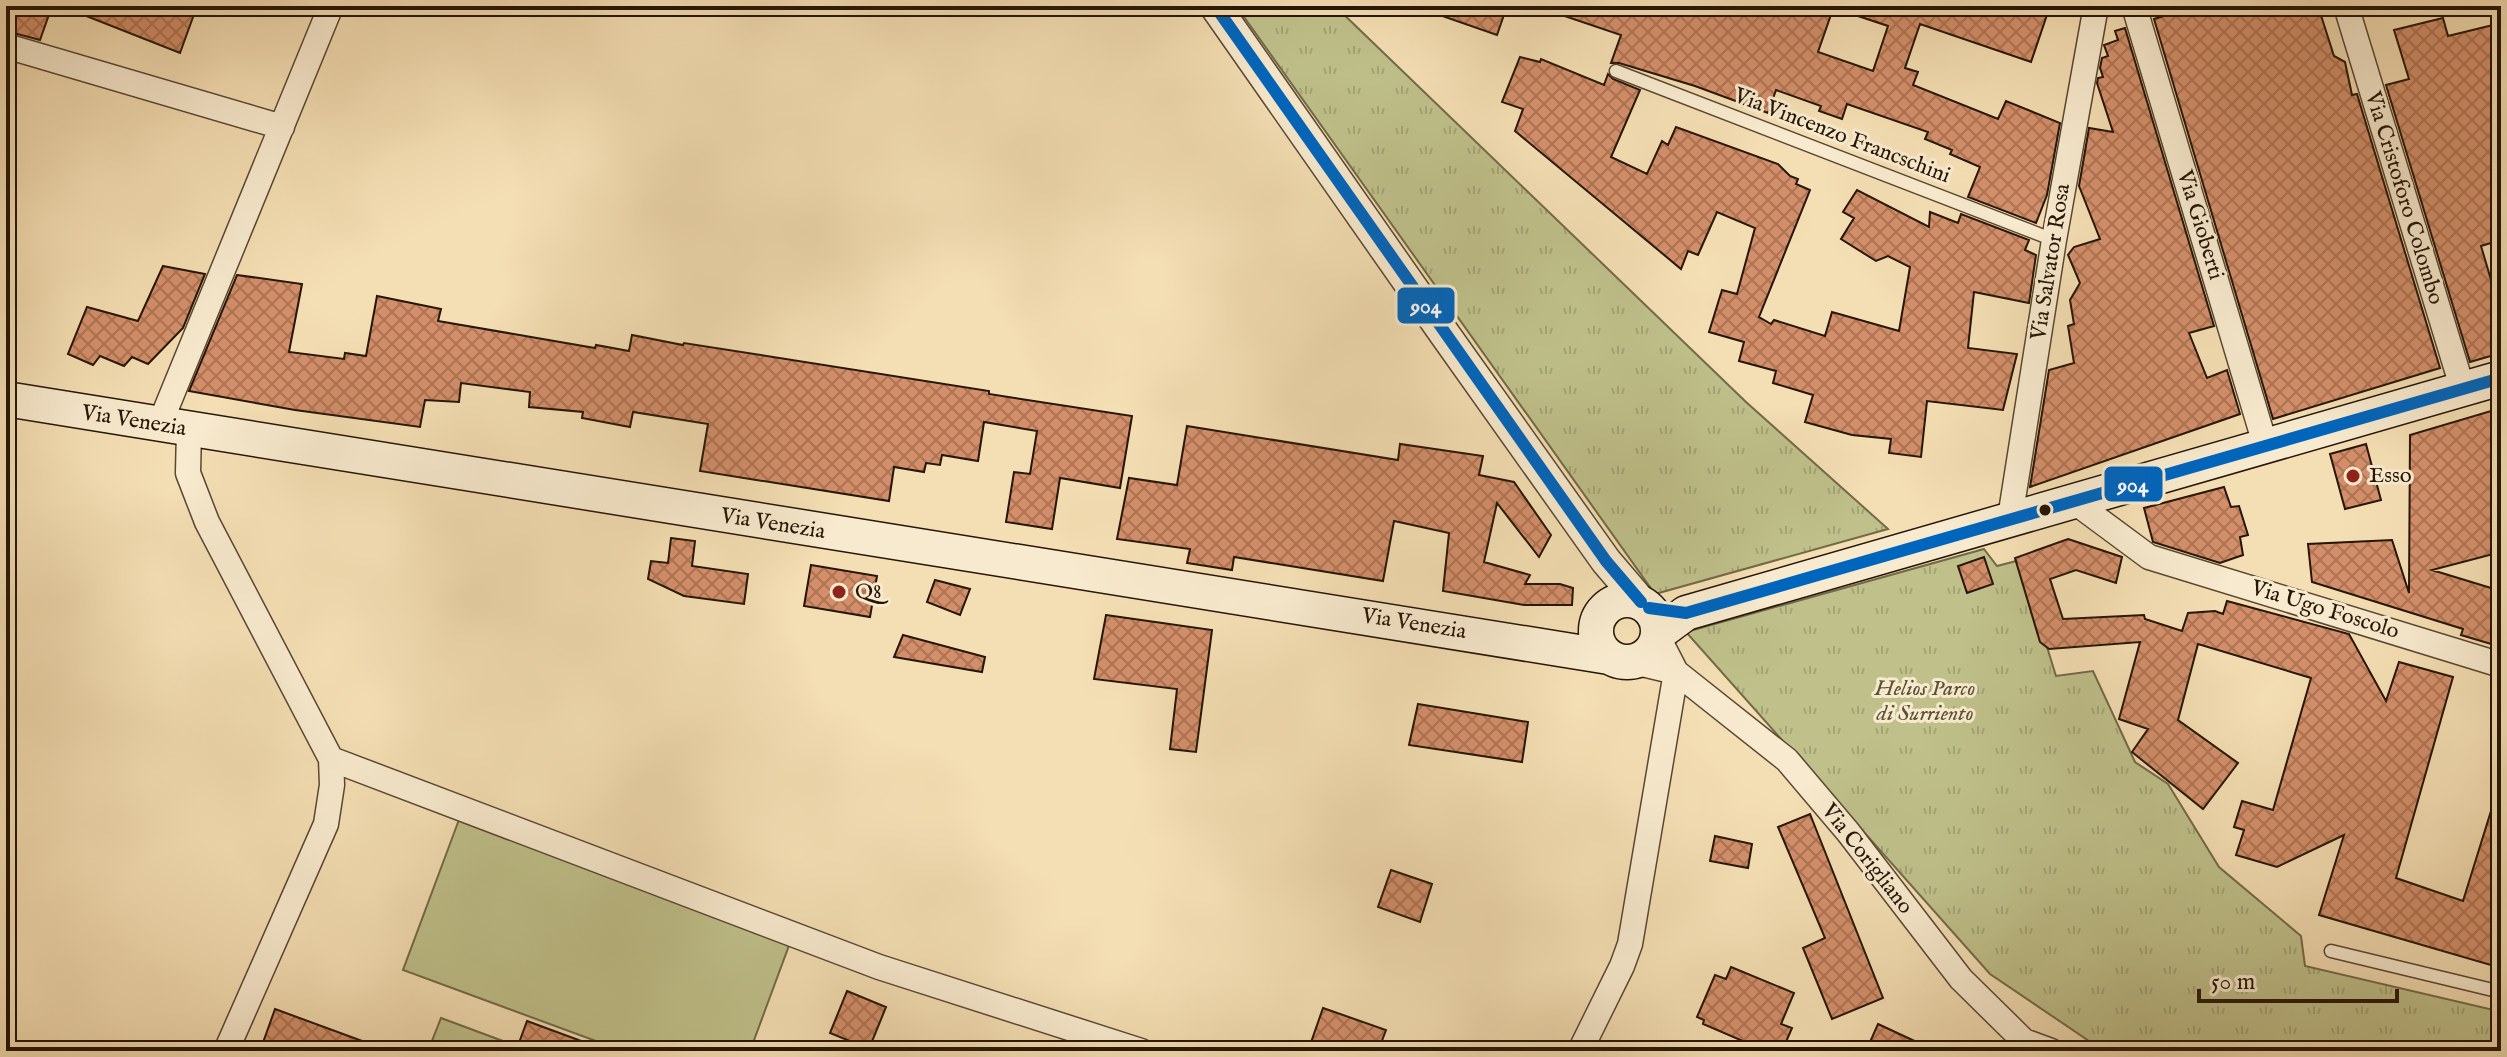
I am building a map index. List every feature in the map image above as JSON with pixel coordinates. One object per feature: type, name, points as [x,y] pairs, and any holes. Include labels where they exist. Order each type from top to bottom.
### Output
[{"type":"main road","points":[[1637,616],[1650,653],[1622,659],[1597,640],[1597,620],[1637,616],[1686,613],[2501,378]]},
{"type":"main road","name":"Via Venezia","points":[[6,399],[1622,659]]},
{"type":"main road","points":[[1541,648],[1637,616]]},
{"type":"street","points":[[226,1051],[326,824],[332,785],[331,759],[207,522],[174,428],[282,127],[331,6]]},
{"type":"street","points":[[1215,6],[1606,561],[1637,616],[1676,672],[1630,944],[1580,1051]]},
{"type":"street","name":"Via Salvator Rosa","points":[[2002,522],[2096,6]]},
{"type":"street","name":"Via Gioberti","points":[[2134,6],[2265,444]]},
{"type":"street","name":"Via Cristoforo Colombo","points":[[2346,6],[2463,390]]},
{"type":"street","points":[[6,46],[282,127]]},
{"type":"street","name":"Via Ugo Foscolo","points":[[2072,500],[2149,557],[2501,665]]},
{"type":"street","points":[[1622,659],[1676,672]]},
{"type":"street","name":"Via Corigliano","points":[[1676,672],[1787,760],[1848,832],[1961,979],[2024,1041],[2051,1051]]},
{"type":"street","points":[[331,759],[879,967],[1141,1051]]},
{"type":"lane","name":"Via Vincenzo Francschini","points":[[1616,71],[2054,240]]},
{"type":"lane","points":[[2331,951],[2501,992]]},
{"type":"green space","points":[[1240,6],[1335,6],[1746,402],[1888,529],[1655,594],[1239,10]]},
{"type":"green space","name":"Helios Parco di Surriento","points":[[1984,549],[1997,566],[2020,560],[2056,676],[2093,671],[2135,762],[2168,784],[2219,867],[2301,936],[2305,966],[2498,1011],[2501,1051],[2158,1051],[2089,1041],[1990,974],[1686,632]]},
{"type":"green space","points":[[460,817],[791,940],[750,1051],[623,1051],[403,970]]},
{"type":"green space","points":[[441,1018],[511,1044],[508,1051],[428,1051]]},
{"type":"building","points":[[6,6],[52,6],[40,40],[6,31]]},
{"type":"building","points":[[61,6],[197,6],[180,53]]},
{"type":"building","points":[[1423,6],[1507,6],[1497,35],[1422,9]]},
{"type":"building","points":[[1548,6],[1834,6],[1818,52],[1873,71],[1888,26],[1840,10],[1841,6],[2050,6],[2031,62],[1920,24],[1905,68],[1918,72],[1913,85],[1998,119],[2006,101],[2060,123],[2047,195],[2036,223],[1968,197],[1980,167],[1950,154],[1952,150],[1925,139],[1928,132],[1847,104],[1842,119],[1819,111],[1821,106],[1776,90],[1768,113],[1695,86],[1611,63],[1621,35],[1547,10]]},
{"type":"building","points":[[2196,6],[2318,6],[2334,56],[2345,62],[2352,95],[2357,94],[2440,368],[2273,419],[2154,19]]},
{"type":"building","points":[[2443,18],[2448,36],[2501,23],[2501,240],[2481,246],[2497,300],[2501,299],[2501,353],[2470,362],[2386,85],[2409,79],[2394,30]]},
{"type":"building","points":[[2125,28],[2214,326],[2189,333],[2207,378],[2227,370],[2240,414],[2030,487],[2049,370],[2074,363],[2068,326],[2074,324],[2070,300],[2080,283],[2068,255],[2074,247],[2100,239],[2079,186],[2089,128],[2113,132],[2097,83],[2098,78],[2103,77],[2100,68],[2102,58],[2108,56],[2104,45],[2118,40],[2115,31]]},
{"type":"building","points":[[1520,57],[1540,62],[1541,59],[1604,85],[1608,74],[1640,90],[1611,157],[1647,174],[1662,141],[1668,145],[1676,127],[1778,164],[1798,179],[1796,184],[1810,190],[1759,317],[1771,324],[1774,320],[1825,336],[1832,312],[1899,331],[1910,267],[1888,256],[1876,261],[1841,239],[1854,218],[1843,212],[1857,190],[1929,227],[1930,212],[1958,223],[1961,214],[2029,240],[2025,250],[2036,255],[2029,303],[1974,292],[1968,348],[2017,354],[2003,410],[1927,401],[1921,457],[1889,453],[1891,439],[1852,435],[1805,422],[1813,395],[1773,383],[1776,371],[1739,361],[1744,342],[1709,332],[1722,290],[1737,294],[1755,228],[1717,212],[1698,255],[1688,251],[1681,269],[1515,131],[1523,109],[1502,102]]},
{"type":"building","points":[[163,266],[205,274],[183,328],[148,364],[132,357],[124,366],[100,356],[93,365],[68,354],[87,307],[138,321]]},
{"type":"building","points":[[237,275],[302,284],[289,352],[344,359],[345,353],[366,356],[377,296],[441,309],[438,321],[595,348],[596,345],[629,351],[632,335],[1132,416],[1120,488],[1060,478],[1052,529],[1006,522],[1014,472],[1030,474],[1037,431],[984,422],[978,461],[942,455],[940,465],[926,463],[924,472],[894,467],[889,501],[700,471],[708,424],[633,412],[630,427],[582,418],[583,412],[529,407],[530,392],[461,383],[459,402],[425,400],[420,427],[295,410],[189,391]]},
{"type":"building","points":[[2501,408],[2501,552],[2432,570],[2501,591],[2501,647],[2461,635],[2463,629],[2312,582],[2308,544],[2392,540],[2409,593],[2410,435]]},
{"type":"building","points":[[1187,426],[1398,460],[1400,444],[1483,456],[1479,475],[1514,482],[1551,535],[1539,557],[1497,503],[1484,562],[1530,575],[1525,584],[1560,584],[1573,588],[1572,605],[1524,605],[1443,591],[1449,533],[1394,521],[1383,581],[1234,557],[1232,570],[1187,563],[1190,549],[1117,539],[1129,478],[1177,485]]},
{"type":"building","points":[[2366,444],[2381,500],[2345,509],[2330,454]]},
{"type":"building","points":[[2224,487],[2231,507],[2239,506],[2248,535],[2240,537],[2243,555],[2220,563],[2153,542],[2144,508]]},
{"type":"building","points":[[671,538],[695,541],[692,566],[748,574],[744,604],[684,596],[648,579],[651,561],[668,563]]},
{"type":"building","points":[[2068,539],[2122,557],[2116,583],[2076,570],[2050,579],[2063,619],[2144,615],[2145,619],[2182,631],[2188,613],[2215,611],[2223,614],[2227,601],[2349,634],[2386,701],[2399,662],[2453,677],[2396,878],[2463,901],[2496,795],[2501,796],[2501,968],[2319,915],[2344,835],[2277,867],[2236,855],[2244,830],[2234,827],[2242,801],[2273,810],[2311,678],[2198,644],[2178,720],[2238,763],[2203,809],[2132,752],[2148,729],[2119,719],[2140,642],[2049,649],[2040,642],[2015,558]]},
{"type":"building","points":[[1984,557],[1993,584],[1967,593],[1958,566]]},
{"type":"building","points":[[811,565],[877,576],[870,617],[804,606]]},
{"type":"building","points":[[935,580],[970,589],[960,615],[927,602]]},
{"type":"building","points":[[1106,615],[1212,630],[1196,752],[1170,749],[1177,689],[1094,679]]},
{"type":"building","points":[[903,635],[985,657],[982,672],[894,657]]},
{"type":"building","points":[[1418,704],[1528,722],[1522,762],[1409,745]]},
{"type":"building","points":[[1810,814],[1883,998],[1832,1019],[1803,948],[1825,938],[1778,827]]},
{"type":"building","points":[[1715,836],[1752,844],[1748,868],[1710,861]]},
{"type":"building","points":[[1391,870],[1432,884],[1420,922],[1378,907]]},
{"type":"building","points":[[1731,967],[1794,993],[1781,1024],[1792,1028],[1782,1051],[1766,1051],[1703,1024],[1704,1020],[1697,1017],[1715,975],[1726,979]]},
{"type":"building","points":[[847,991],[886,1007],[869,1049],[830,1033]]},
{"type":"building","points":[[1323,1008],[1386,1030],[1378,1051],[1308,1051]]},
{"type":"building","points":[[275,1009],[384,1049],[384,1051],[260,1051]]},
{"type":"building","points":[[527,1021],[603,1049],[516,1051]]},
{"type":"building","points":[[1878,1024],[1936,1051],[1866,1051]]},
{"type":"transit line","name":"904","points":[[1215,6],[1606,561],[1641,602]]},
{"type":"transit line","name":"904","points":[[1649,608],[1686,613],[2501,378]]},
{"type":"place","name":"Esso","points":[[2353,476]]},
{"type":"place","name":"Q8","points":[[839,592]]}]
